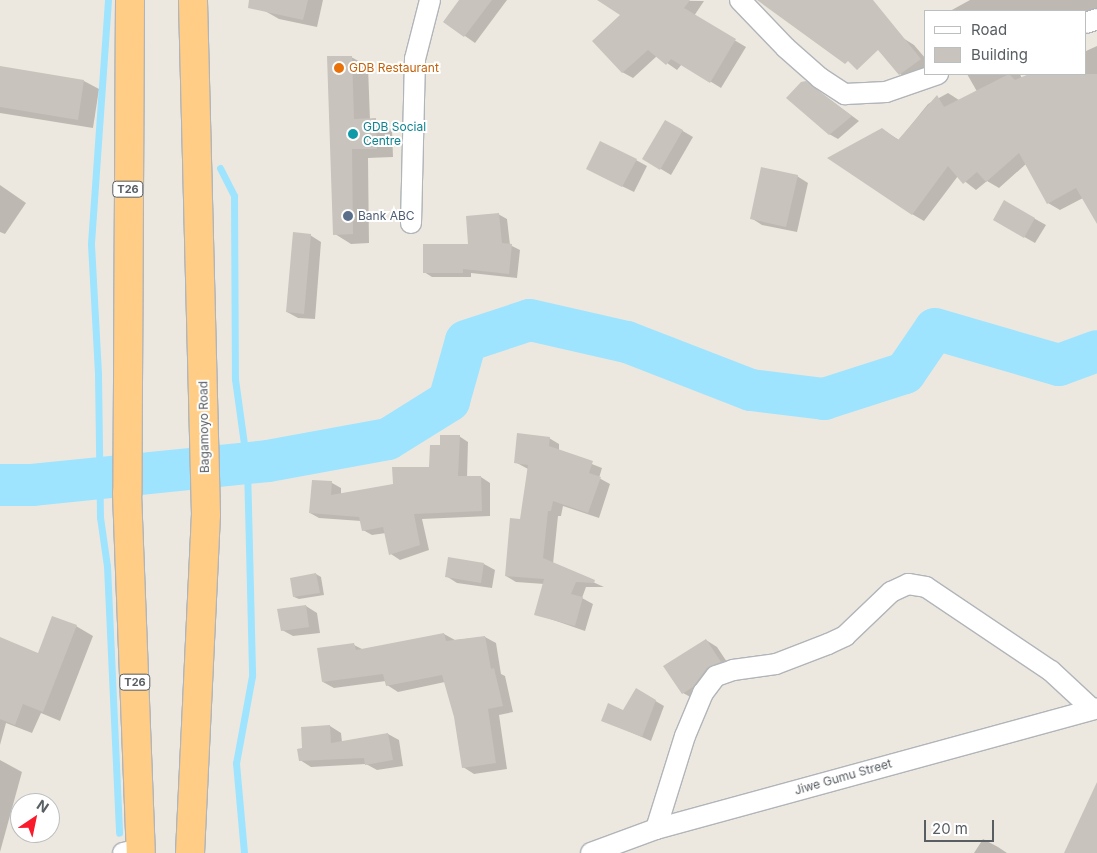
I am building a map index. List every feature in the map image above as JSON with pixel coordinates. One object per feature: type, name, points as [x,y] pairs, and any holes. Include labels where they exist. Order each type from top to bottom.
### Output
[{"type":"highway","name":"T26","points":[[130,0],[126,378],[135,852]]},
{"type":"highway","name":"Bagamoyo Road","points":[[190,853],[206,515],[193,0]]},
{"type":"street","points":[[411,223],[415,59],[430,0]]},
{"type":"street","points":[[740,0],[793,54],[820,78],[846,94],[886,92],[935,75]]},
{"type":"street","points":[[656,829],[685,736],[703,693],[716,676],[733,670],[776,664],[845,636],[891,592],[908,584],[926,587],[1003,638],[1051,671],[1094,708]]},
{"type":"street","name":"Jiwe Gumu Street","points":[[598,852],[656,829],[1094,708]]},
{"type":"building","points":[[249,0],[308,0],[303,20],[248,8]]},
{"type":"building","points":[[459,0],[492,0],[464,37],[443,22]]},
{"type":"building","points":[[597,0],[690,0],[684,8],[736,39],[710,83],[671,59],[666,65],[648,50],[622,73],[592,41],[620,15]]},
{"type":"building","points":[[757,0],[873,0],[921,59],[899,75],[878,50],[857,70],[848,61],[845,64]]},
{"type":"building","name":"GDB Social Centre","points":[[327,56],[352,56],[354,119],[376,118],[377,149],[352,149],[353,234],[333,235]]},
{"type":"building","points":[[0,66],[84,80],[78,120],[0,107]]},
{"type":"building","points":[[1097,74],[1097,224],[1076,188],[1047,204],[1019,153],[986,182],[977,172],[963,184],[948,166],[912,215],[827,158],[882,128],[898,140],[937,95],[944,107],[1007,75],[1010,75],[1015,80],[1027,75]]},
{"type":"building","points":[[806,81],[852,116],[829,135],[786,98],[801,82]]},
{"type":"building","points":[[665,120],[683,130],[660,170],[642,159]]},
{"type":"building","points":[[600,141],[637,159],[622,187],[586,169]]},
{"type":"building","points":[[761,167],[798,175],[786,227],[750,219]]},
{"type":"building","points":[[1004,200],[1035,218],[1024,238],[993,220]]},
{"type":"building","points":[[499,213],[502,243],[512,244],[509,274],[463,269],[463,273],[423,273],[423,244],[468,244],[466,216]]},
{"type":"building","points":[[293,232],[311,234],[304,314],[286,312]]},
{"type":"building","points":[[517,433],[550,437],[549,446],[593,461],[589,473],[601,477],[588,513],[553,501],[551,511],[548,511],[543,558],[595,580],[594,583],[576,582],[571,594],[583,597],[575,626],[534,615],[544,579],[505,576],[510,518],[520,519],[528,465],[514,463]]},
{"type":"building","points":[[440,435],[460,435],[458,476],[481,476],[482,511],[414,514],[420,545],[389,555],[383,527],[362,531],[359,517],[309,513],[312,480],[332,481],[331,495],[393,484],[392,467],[429,467],[430,445],[440,445]]},
{"type":"building","points":[[448,557],[484,563],[481,583],[445,577]]},
{"type":"building","points":[[316,573],[320,593],[293,597],[290,578]]},
{"type":"building","points":[[306,605],[309,627],[281,631],[277,609]]},
{"type":"building","points":[[52,616],[77,625],[43,712],[23,704],[15,725],[0,719],[0,637],[38,653]]},
{"type":"building","points":[[444,633],[446,641],[485,636],[491,669],[494,668],[503,706],[488,709],[496,763],[462,768],[454,717],[442,675],[386,686],[383,674],[322,682],[317,648],[354,643],[356,650]]},
{"type":"building","points":[[706,639],[721,662],[707,668],[693,687],[682,694],[663,666]]},
{"type":"building","points":[[636,688],[656,700],[642,737],[601,721],[608,703],[623,710]]},
{"type":"building","points":[[330,725],[331,743],[388,733],[393,760],[365,765],[364,758],[299,761],[297,749],[302,748],[301,727]]},
{"type":"building","points":[[1097,782],[1097,853],[1064,853]]},
{"type":"waterway","points":[[108,0],[91,244],[98,374],[100,517],[107,566],[119,833]]},
{"type":"waterway","points":[[220,168],[234,196],[235,379],[247,466],[252,676],[236,763],[244,853]]},
{"type":"waterway","points":[[0,485],[32,485],[268,461],[388,439],[449,401],[466,341],[530,320],[627,342],[751,390],[824,399],[905,373],[935,329],[1059,365],[1097,351]]},
{"type":"place","name":"GDB Restaurant","points":[[339,68]]},
{"type":"place","name":"GDB Social Centre","points":[[353,134]]},
{"type":"place","name":"Bank ABC","points":[[348,216]]}]
